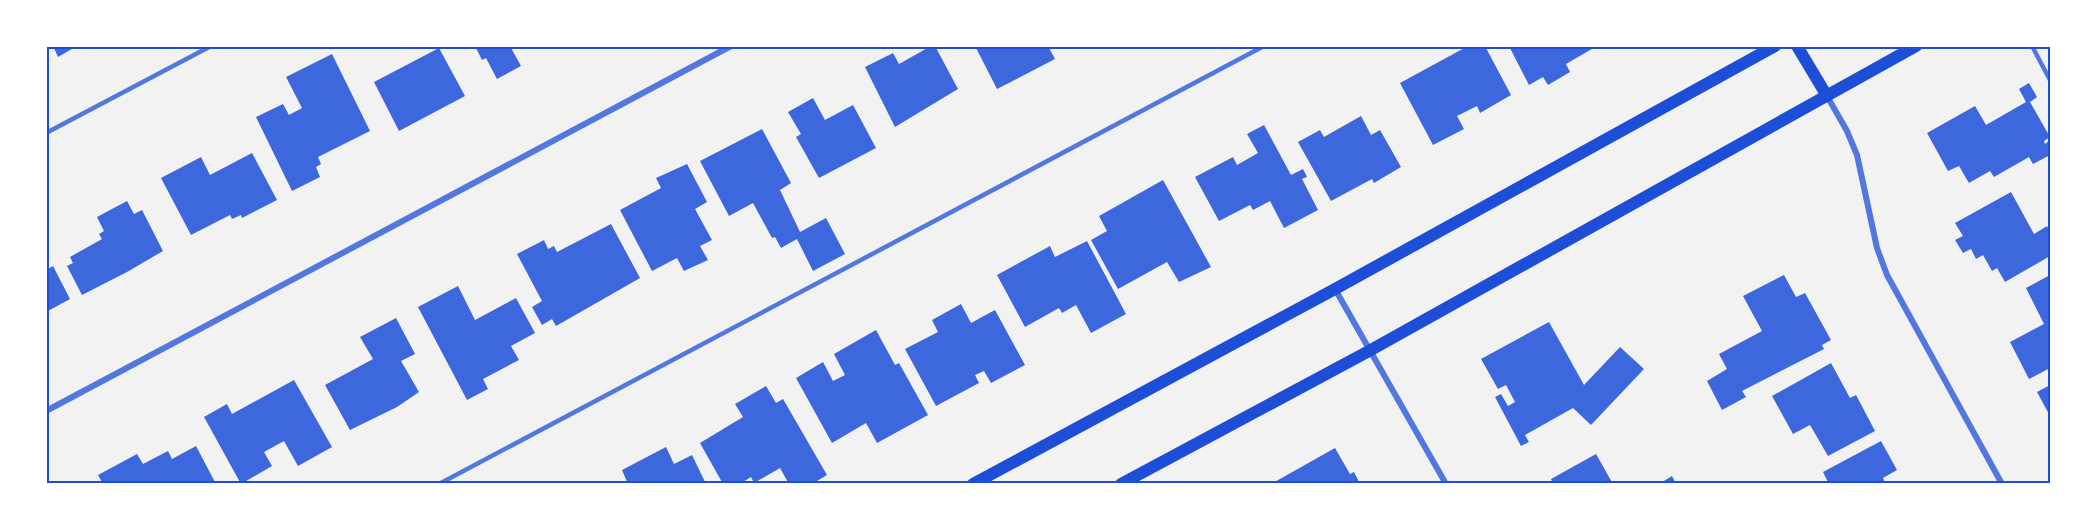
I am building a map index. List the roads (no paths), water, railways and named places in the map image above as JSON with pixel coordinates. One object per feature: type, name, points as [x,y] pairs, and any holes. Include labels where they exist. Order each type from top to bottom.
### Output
[{"type":"main road","points":[[973,483],[1335,289],[1775,46]]},
{"type":"main road","points":[[1797,46],[1827,96]]},
{"type":"main road","points":[[1121,483],[1370,351],[1916,46]]},
{"type":"street","points":[[46,411],[731,46]]},
{"type":"street","points":[[1827,96],[1847,131],[1857,155],[1877,248],[1887,275],[2002,483]]},
{"type":"street","points":[[1335,289],[1446,483]]},
{"type":"lane","points":[[46,134],[211,46]]},
{"type":"lane","points":[[439,483],[1264,46]]},
{"type":"lane","points":[[2032,46],[2050,80]]}]
